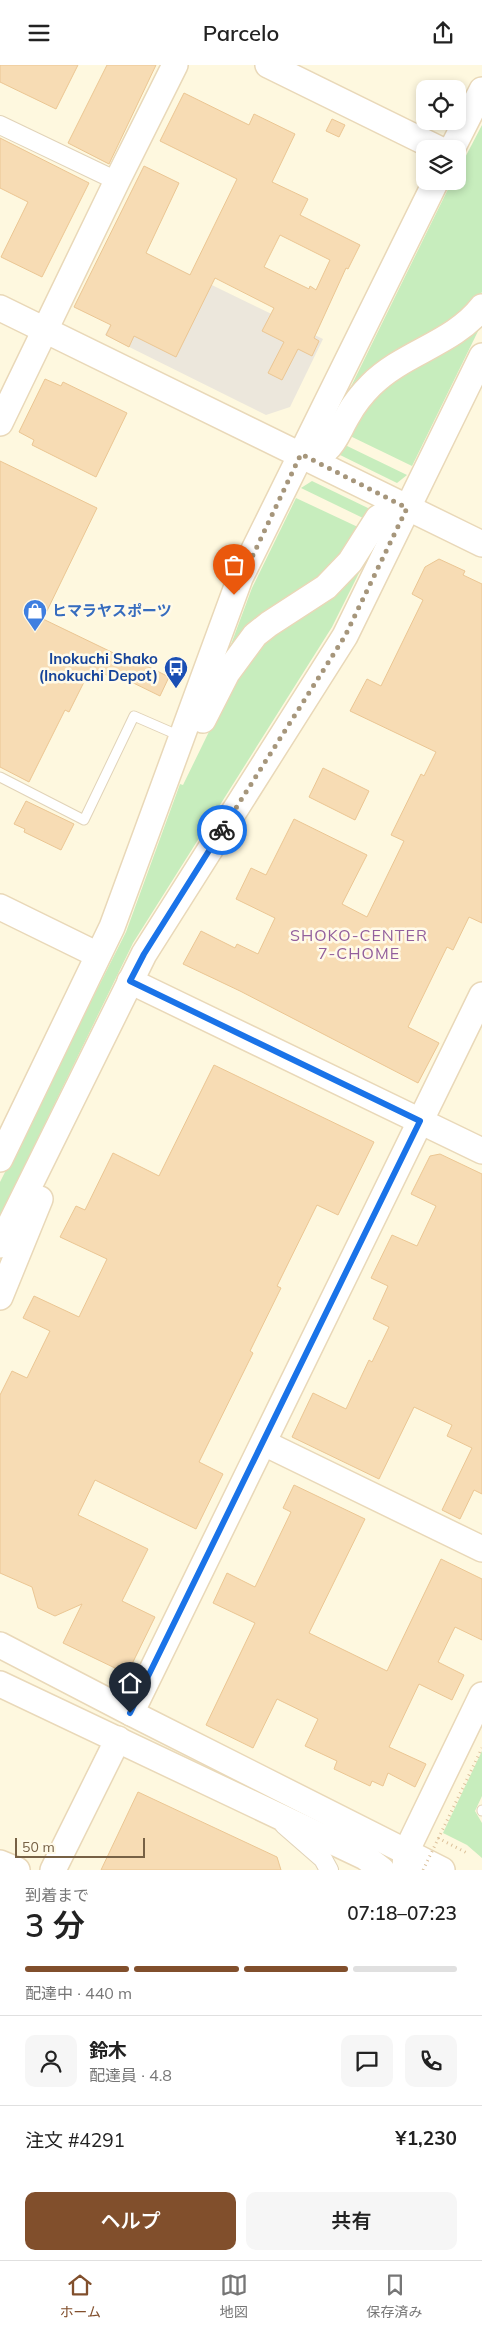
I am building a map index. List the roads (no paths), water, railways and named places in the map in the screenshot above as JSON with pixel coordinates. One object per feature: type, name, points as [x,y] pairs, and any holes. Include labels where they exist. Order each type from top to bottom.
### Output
[{"type":"street","points":[[0,423],[175,65]]},
{"type":"street","points":[[268,65],[421,140]]},
{"type":"street","points":[[457,140],[482,90]]},
{"type":"street","points":[[0,125],[117,181]]},
{"type":"street","points":[[0,1159],[112,927],[240,578],[432,190]]},
{"type":"street","points":[[301,454],[317,455],[328,450],[358,400],[374,382],[398,364],[456,332],[482,307]]},
{"type":"street","points":[[0,308],[482,544]]},
{"type":"street","points":[[0,1245],[144,954],[345,636],[482,356]]},
{"type":"street","points":[[154,814],[227,673],[240,653],[255,635],[269,623],[326,587],[350,562],[378,518],[388,512],[407,508]]},
{"type":"street","points":[[0,907],[98,955]]},
{"type":"street","points":[[130,981],[482,1151]]},
{"type":"street","points":[[130,1713],[482,995]]},
{"type":"street","points":[[0,1133],[61,1036]]},
{"type":"street","points":[[0,1297],[102,1041]]},
{"type":"street","points":[[264,1443],[482,1549]]},
{"type":"street","points":[[0,1645],[405,1861],[442,1870]]},
{"type":"street","points":[[0,1684],[365,1857],[382,1870]]},
{"type":"street","points":[[386,1870],[405,1861],[482,1695]]},
{"type":"street","points":[[53,1870],[118,1739]]},
{"type":"street","points":[[272,1814],[323,1859],[330,1870]]},
{"type":"street","points":[[0,1863],[16,1870]]},
{"type":"lane","points":[[0,777],[84,820],[134,716],[182,737]]},
{"type":"place","name":"ヒマラヤスポーツ","points":[[35,632]]},
{"type":"place","name":"Inokuchi Shako (Inokuchi Depot)","points":[[176,689]]},
{"type":"district","name":"SHOKO-CENTER 7-CHOME","points":[[359,944]]}]
